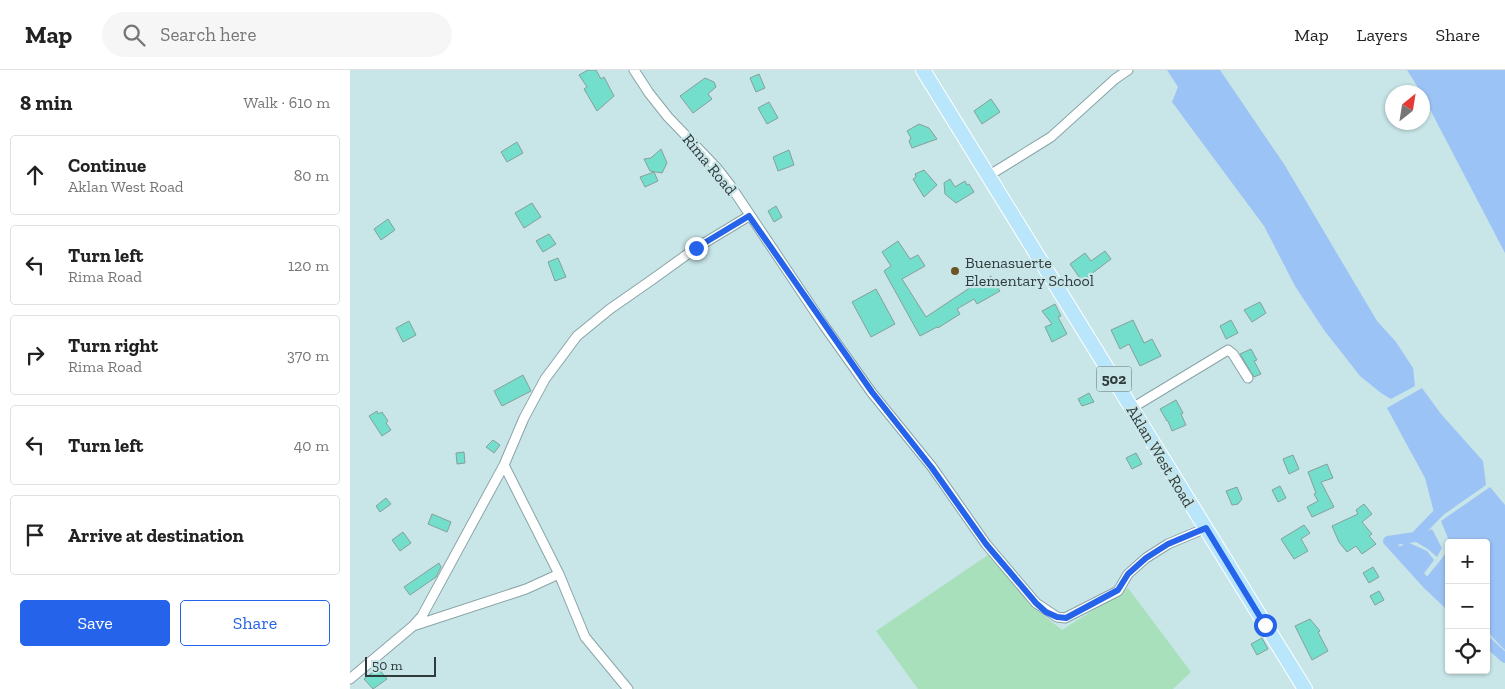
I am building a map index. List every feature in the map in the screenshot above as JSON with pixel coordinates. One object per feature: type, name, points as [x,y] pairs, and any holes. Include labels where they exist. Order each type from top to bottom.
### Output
[{"type":"main road","name":"Aklan West Road","points":[[923,70],[1305,689]]},
{"type":"street","name":"Rima Road","points":[[634,70],[668,117],[716,167],[872,392],[932,468],[986,544],[1036,603],[1046,612],[1057,617],[1066,618],[1118,590],[1128,574],[1146,558],[1168,544],[1206,528]]},
{"type":"street","points":[[988,176],[1050,137],[1115,79],[1128,70]]},
{"type":"street","points":[[350,679],[413,626],[422,616],[504,465],[524,418],[545,379],[577,336],[610,309],[696,248],[749,216]]},
{"type":"street","points":[[1132,408],[1228,350],[1233,354],[1248,378]]},
{"type":"street","points":[[504,465],[559,574],[585,637],[628,689]]},
{"type":"street","points":[[413,626],[526,589],[559,574]]},
{"type":"green space","points":[[988,555],[1032,606],[1062,630],[1128,588],[1191,672],[1173,689],[918,689],[876,631]]},
{"type":"water","points":[[1167,70],[1220,70],[1284,164],[1377,321],[1396,342],[1413,368],[1415,386],[1391,399],[1360,376],[1324,330],[1295,286],[1264,226],[1172,102],[1178,87]]},
{"type":"water","points":[[1407,70],[1505,70],[1505,253],[1430,109],[1430,85],[1417,85]]},
{"type":"water","points":[[1422,388],[1441,414],[1483,461],[1486,485],[1436,520],[1425,478],[1387,408]]},
{"type":"water","points":[[1490,487],[1505,505],[1505,650],[1490,634],[1490,539],[1448,539],[1441,521]]},
{"type":"water","points":[[1432,529],[1442,548],[1437,557],[1411,539]]},
{"type":"water","points":[[1407,542],[1427,551],[1434,560],[1422,576],[1398,548]]},
{"type":"water","points":[[1445,554],[1445,595],[1426,578]]},
{"type":"building","points":[[588,70],[596,70],[601,79],[604,77],[614,96],[597,111],[584,89],[587,87],[579,75]]},
{"type":"building","points":[[759,74],[765,88],[756,92],[750,78]]},
{"type":"building","points":[[705,78],[714,82],[716,87],[708,94],[712,99],[693,113],[680,96]]},
{"type":"building","points":[[991,99],[1000,112],[982,124],[974,111]]},
{"type":"building","points":[[769,102],[778,118],[767,124],[758,108]]},
{"type":"building","points":[[919,124],[929,128],[937,139],[912,148],[909,141],[911,138],[907,131]]},
{"type":"building","points":[[517,142],[523,153],[507,162],[501,152]]},
{"type":"building","points":[[661,149],[667,163],[662,173],[650,171],[644,159],[651,158]]},
{"type":"building","points":[[789,150],[794,165],[778,171],[773,157]]},
{"type":"building","points":[[924,170],[937,185],[924,197],[913,179],[916,177],[915,174]]},
{"type":"building","points":[[654,172],[658,181],[645,187],[640,177]]},
{"type":"building","points":[[950,179],[955,187],[965,181],[974,192],[956,203],[945,194],[944,183]]},
{"type":"building","points":[[532,203],[541,217],[524,228],[515,213]]},
{"type":"building","points":[[776,206],[782,217],[774,222],[768,211]]},
{"type":"building","points":[[388,219],[395,230],[381,240],[374,229]]},
{"type":"building","points":[[549,234],[556,244],[543,252],[536,241]]},
{"type":"building","points":[[898,241],[910,259],[918,255],[925,266],[902,279],[926,317],[991,276],[1000,291],[977,304],[974,299],[957,309],[960,314],[938,328],[920,336],[884,271],[891,266],[882,252]]},
{"type":"building","points":[[1105,251],[1111,259],[1082,281],[1070,264],[1085,253],[1091,261]]},
{"type":"building","points":[[558,258],[566,277],[555,281],[548,262]]},
{"type":"building","points":[[876,289],[895,324],[871,337],[852,302]]},
{"type":"building","points":[[1260,302],[1266,313],[1252,322],[1244,310]]},
{"type":"building","points":[[1055,304],[1061,316],[1058,317],[1067,334],[1052,342],[1045,327],[1052,324],[1042,311]]},
{"type":"building","points":[[1133,320],[1144,343],[1152,339],[1161,356],[1140,366],[1129,344],[1120,349],[1111,330]]},
{"type":"building","points":[[1231,320],[1238,333],[1226,339],[1220,326]]},
{"type":"building","points":[[409,321],[416,335],[403,342],[396,328]]},
{"type":"building","points":[[1251,349],[1257,360],[1254,361],[1261,374],[1254,377],[1240,354]]},
{"type":"building","points":[[523,375],[531,391],[502,406],[494,391]]},
{"type":"building","points":[[1089,393],[1094,402],[1082,406],[1078,399]]},
{"type":"building","points":[[1176,400],[1183,413],[1181,414],[1186,425],[1172,431],[1160,409]]},
{"type":"building","points":[[377,411],[378,414],[382,412],[391,430],[382,436],[369,416]]},
{"type":"building","points":[[493,440],[500,445],[494,453],[486,447]]},
{"type":"building","points":[[464,452],[465,463],[457,464],[456,453]]},
{"type":"building","points":[[1136,453],[1142,464],[1132,469],[1126,458]]},
{"type":"building","points":[[1293,455],[1299,469],[1289,474],[1283,459]]},
{"type":"building","points":[[1327,464],[1333,478],[1321,482],[1334,507],[1312,517],[1307,507],[1318,501],[1308,472]]},
{"type":"building","points":[[1280,486],[1286,498],[1278,502],[1272,490]]},
{"type":"building","points":[[1237,487],[1242,499],[1238,504],[1232,505],[1226,491]]},
{"type":"building","points":[[386,498],[391,504],[380,512],[376,506]]},
{"type":"building","points":[[1364,504],[1372,514],[1362,522],[1372,534],[1369,536],[1376,544],[1362,554],[1356,546],[1347,552],[1339,542],[1332,526],[1358,514],[1356,510]]},
{"type":"building","points":[[432,514],[451,522],[447,532],[428,524]]},
{"type":"building","points":[[1304,525],[1310,533],[1301,539],[1308,551],[1294,559],[1281,539]]},
{"type":"building","points":[[403,532],[411,543],[400,551],[392,540]]},
{"type":"building","points":[[439,563],[441,567],[436,577],[410,595],[404,587]]},
{"type":"building","points":[[1373,567],[1379,577],[1369,583],[1363,573]]},
{"type":"building","points":[[1379,591],[1384,600],[1375,605],[1370,596]]},
{"type":"building","points":[[1310,619],[1320,631],[1318,632],[1328,651],[1312,660],[1295,626]]},
{"type":"building","points":[[1262,638],[1268,649],[1257,655],[1251,644]]},
{"type":"building","points":[[378,668],[387,679],[373,689],[364,679]]},
{"type":"waterway","points":[[1442,506],[1443,508],[1415,537],[1388,541],[1445,601]]},
{"type":"waterway","points":[[1490,645],[1505,658]]},
{"type":"place","name":"Buenasuerte Elementary School","points":[[955,271]]},
{"type":"route","points":[[696,248],[749,216],[872,392],[932,468],[986,544],[1036,603],[1046,612],[1057,617],[1066,618],[1118,590],[1128,574],[1146,558],[1168,544],[1206,528],[1265,625]]}]
